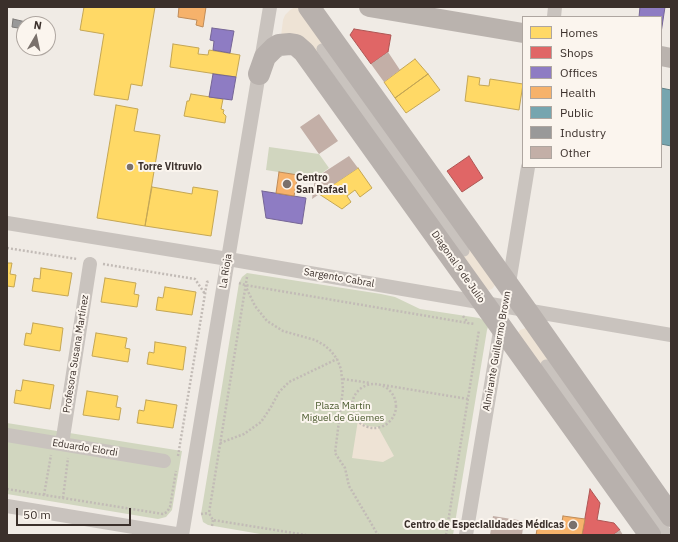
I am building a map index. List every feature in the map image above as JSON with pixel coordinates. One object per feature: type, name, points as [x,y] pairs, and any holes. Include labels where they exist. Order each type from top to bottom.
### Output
[{"type":"main road","name":"Diagonal 9 de Julio","points":[[309,7],[321,49],[464,251],[547,365],[671,516]]},
{"type":"main road","points":[[369,7],[522,33]]},
{"type":"main road","name":"Diagonal 9 de Julio","points":[[259,74],[265,57],[279,45],[290,44],[321,49],[464,251],[484,303],[526,310],[547,365],[650,535]]},
{"type":"street","name":"La Rioja","points":[[182,535],[270,7]]},
{"type":"street","name":"Almirante Guillermo Brown","points":[[466,535],[528,168]]},
{"type":"street","name":"Sargento Cabral","points":[[7,223],[484,303]]},
{"type":"street","name":"Profesora Susana Martínez","points":[[61,450],[90,262]]},
{"type":"street","points":[[526,310],[671,335]]},
{"type":"street","points":[[547,365],[668,535]]},
{"type":"street","name":"Eduardo Elordi","points":[[7,435],[61,450],[170,463]]},
{"type":"street","points":[[7,506],[182,535]]},
{"type":"path","points":[[7,248],[195,279],[205,294]]},
{"type":"path","points":[[212,526],[213,520],[208,513],[247,273]]},
{"type":"path","points":[[178,457],[207,282],[213,278]]},
{"type":"path","points":[[239,283],[245,286],[475,324],[480,330],[446,535]]},
{"type":"path","points":[[245,286],[255,306],[267,321],[283,331],[324,344],[337,359],[343,379],[342,400],[335,453],[345,468],[349,486],[378,535]]},
{"type":"path","points":[[463,316],[468,323]]},
{"type":"path","points":[[220,443],[244,434],[261,422],[279,392],[289,382],[337,359]]},
{"type":"path","points":[[343,379],[468,399]]},
{"type":"path","points":[[394,387],[395,383]]},
{"type":"path","points":[[367,385],[379,385],[387,388],[392,394],[395,402],[395,410],[392,418],[386,424],[378,427],[367,426],[360,423],[354,415],[352,403],[357,392],[367,385]]},
{"type":"path","points":[[44,495],[61,450]]},
{"type":"path","points":[[61,450],[62,498]]},
{"type":"path","points":[[7,489],[164,514],[170,506],[170,463]]},
{"type":"path","points":[[201,514],[208,513]]},
{"type":"path","points":[[213,520],[306,535]]},
{"type":"green space","points":[[269,147],[319,154],[329,168],[315,178],[266,170]]},
{"type":"green space","name":"Plaza Martín Miguel de Güemes","points":[[247,273],[381,294],[395,297],[420,309],[479,318],[485,321],[488,327],[453,535],[266,535],[208,525],[203,522],[201,514],[239,283],[242,277]]},
{"type":"green space","points":[[7,423],[182,451],[172,510],[166,517],[158,519],[7,494]]},
{"type":"shaded area","points":[[295,7],[305,7],[330,43],[314,54],[281,36],[285,15]]},
{"type":"shaded area","points":[[472,245],[496,284],[492,289],[486,291],[457,256]]},
{"type":"shaded area","points":[[526,328],[554,359],[538,370],[517,335],[520,330]]},
{"type":"shaded area","points":[[358,420],[367,426],[378,427],[394,456],[383,462],[352,458]]},
{"type":"building: Homes","points":[[84,7],[155,7],[142,86],[131,84],[128,100],[94,95],[104,34],[80,30]]},
{"type":"building: Homes","points":[[173,44],[199,48],[198,54],[208,55],[209,50],[240,55],[236,77],[170,67]]},
{"type":"building: Homes","points":[[415,59],[428,74],[395,98],[384,82]]},
{"type":"building: Homes","points":[[428,74],[440,90],[406,113],[395,98]]},
{"type":"building: Homes","points":[[468,76],[480,78],[479,85],[489,86],[490,79],[522,84],[519,110],[465,101]]},
{"type":"building: Homes","points":[[191,94],[223,99],[221,109],[224,110],[223,113],[226,116],[225,123],[184,116],[187,101],[189,101]]},
{"type":"building: Homes","name":"Torre Vitruvio","points":[[116,105],[138,109],[134,131],[160,135],[145,226],[97,218]]},
{"type":"building: Homes","points":[[358,168],[372,188],[360,197],[355,190],[347,196],[351,202],[342,209],[319,194]]},
{"type":"building: Homes","points":[[152,187],[192,194],[193,187],[218,191],[211,236],[145,226]]},
{"type":"building: Homes","points":[[7,263],[12,263],[10,274],[16,275],[14,287],[7,286]]},
{"type":"building: Homes","points":[[41,268],[72,273],[68,296],[32,291],[34,278],[40,279]]},
{"type":"building: Homes","points":[[105,278],[136,283],[134,294],[139,295],[137,307],[101,302]]},
{"type":"building: Homes","points":[[165,287],[196,292],[192,315],[156,310],[158,297],[163,298]]},
{"type":"building: Homes","points":[[33,323],[63,328],[60,351],[24,345],[26,333],[31,334]]},
{"type":"building: Homes","points":[[96,333],[127,338],[125,348],[130,349],[128,362],[92,356]]},
{"type":"building: Homes","points":[[155,342],[186,347],[183,370],[147,364],[149,352],[154,353]]},
{"type":"building: Homes","points":[[23,380],[54,385],[50,409],[14,403],[16,390],[21,391]]},
{"type":"building: Homes","points":[[87,391],[118,396],[116,407],[121,408],[119,420],[83,415]]},
{"type":"building: Homes","points":[[146,400],[177,405],[173,428],[137,423],[139,410],[144,411]]},
{"type":"building: Shops","points":[[354,29],[391,35],[388,52],[371,64],[350,35]]},
{"type":"building: Shops","points":[[469,156],[483,178],[462,192],[447,171]]},
{"type":"building: Shops","points":[[590,489],[600,503],[597,520],[614,523],[620,530],[613,535],[582,535]]},
{"type":"building: Offices","points":[[640,7],[665,7],[662,26],[662,16],[639,16]]},
{"type":"building: Offices","points":[[212,28],[234,31],[230,53],[213,50],[214,41],[210,40]]},
{"type":"building: Offices","points":[[213,74],[236,77],[232,100],[209,97]]},
{"type":"building: Offices","points":[[262,191],[306,198],[302,224],[266,218]]},
{"type":"building: Health","points":[[179,7],[206,7],[203,27],[196,25],[197,20],[178,17]]},
{"type":"building: Health","name":"Centro San Rafael","points":[[279,172],[298,175],[294,196],[276,193]]},
{"type":"building: Health","name":"Centro de Especialidades Médicas","points":[[563,516],[585,519],[582,535],[536,535],[538,524],[561,527]]},
{"type":"building: Public","points":[[662,88],[671,90],[671,146],[662,144]]},
{"type":"building: Industry","points":[[13,19],[16,20],[16,28],[12,27]]},
{"type":"building: Other","points":[[388,52],[400,70],[384,82],[371,64]]},
{"type":"building: Other","points":[[319,114],[338,141],[319,154],[300,127]]},
{"type":"building: Other","points":[[349,156],[358,168],[312,199],[315,178]]},
{"type":"building: Other","points":[[493,516],[524,521],[522,535],[490,535]]},
{"type":"building: Other","points":[[620,530],[623,535],[613,535]]},
{"type":"place","name":"Torre Vitruvio","points":[[130,167]]},
{"type":"place","name":"Centro San Rafael","points":[[287,184]]},
{"type":"place","name":"Centro de Especialidades Médicas","points":[[573,525]]}]
